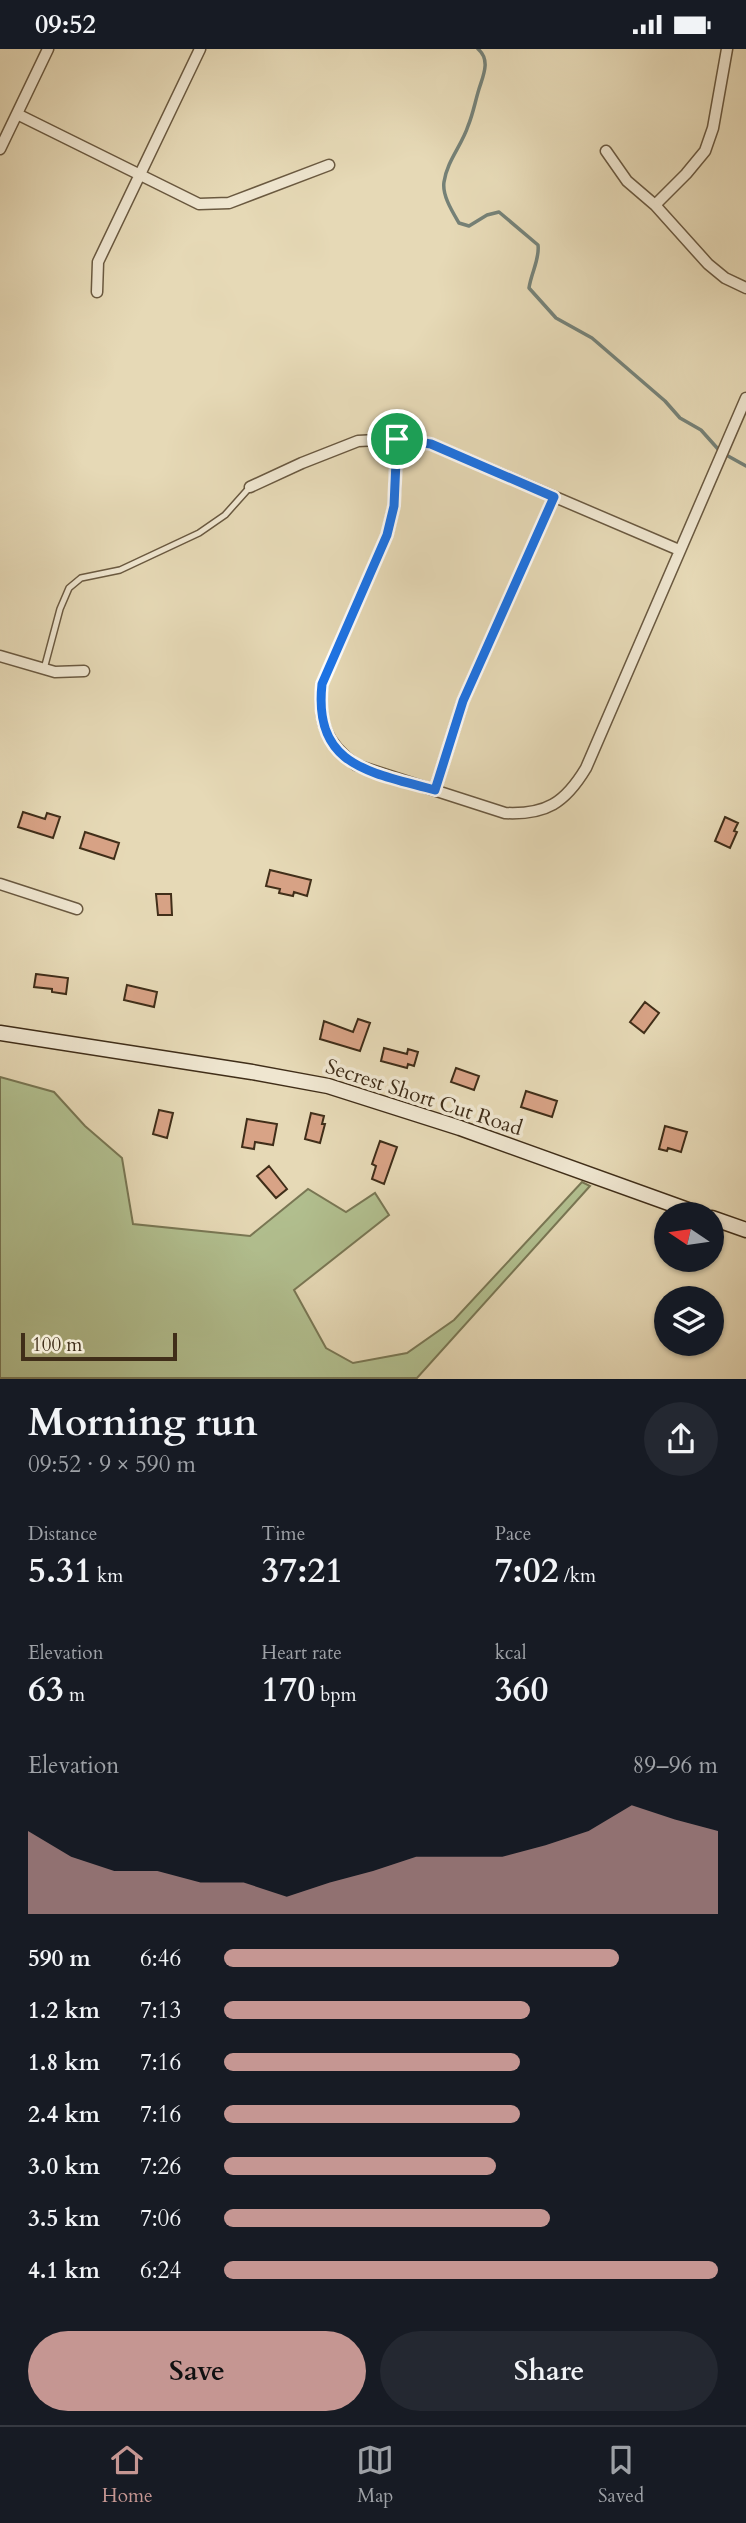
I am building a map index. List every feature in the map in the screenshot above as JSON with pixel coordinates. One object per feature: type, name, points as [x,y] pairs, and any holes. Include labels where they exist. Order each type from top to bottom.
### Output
[{"type":"main road","name":"Secrest Short Cut Road","points":[[0,1033],[252,1072],[335,1088],[460,1128],[666,1202]]},
{"type":"main road","points":[[724,1222],[746,1230]]},
{"type":"street","points":[[0,149],[48,49]]},
{"type":"street","points":[[97,292],[98,263],[200,49]]},
{"type":"street","points":[[655,205],[687,174],[705,151],[713,128],[727,49]]},
{"type":"street","points":[[17,114],[199,204],[229,203],[329,166]]},
{"type":"street","points":[[606,151],[626,181],[655,205],[708,264],[724,278],[746,288]]},
{"type":"street","points":[[397,439],[394,506],[387,535],[322,684],[320,708],[325,730],[336,750],[356,765],[505,813],[530,814],[555,803],[573,790],[586,768],[746,398]]},
{"type":"street","points":[[250,487],[358,441],[397,439],[431,444],[679,550]]},
{"type":"street","points":[[435,790],[463,701],[554,497]]},
{"type":"street","points":[[0,656],[55,672],[84,671]]},
{"type":"street","points":[[0,884],[77,909]]},
{"type":"lane","points":[[44,669],[69,588],[81,577],[120,570],[199,533],[225,515],[250,487]]},
{"type":"green space","points":[[0,1077],[54,1092],[85,1126],[122,1158],[133,1224],[250,1236],[308,1189],[346,1212],[375,1193],[389,1215],[294,1290],[326,1348],[353,1363],[407,1353],[454,1320],[582,1182],[590,1186],[417,1378],[0,1378]]},
{"type":"building","points":[[23,812],[45,819],[47,813],[60,817],[53,838],[18,827]]},
{"type":"building","points":[[725,817],[738,823],[730,848],[715,841]]},
{"type":"building","points":[[85,832],[119,843],[114,859],[80,848]]},
{"type":"building","points":[[270,870],[311,880],[307,896],[294,892],[293,896],[279,893],[280,889],[266,886]]},
{"type":"building","points":[[156,894],[171,894],[172,915],[158,915]]},
{"type":"building","points":[[36,974],[68,978],[66,994],[34,987]]},
{"type":"building","points":[[127,985],[157,992],[154,1007],[124,1000]]},
{"type":"building","points":[[645,1002],[659,1013],[644,1033],[630,1022]]},
{"type":"building","points":[[358,1019],[370,1023],[360,1051],[320,1039],[324,1021],[353,1032]]},
{"type":"building","points":[[384,1048],[407,1054],[408,1049],[418,1052],[414,1066],[408,1064],[407,1068],[381,1061]]},
{"type":"building","points":[[456,1068],[479,1076],[474,1090],[451,1082]]},
{"type":"building","points":[[526,1091],[557,1101],[552,1117],[521,1107]]},
{"type":"building","points":[[159,1110],[173,1113],[167,1138],[153,1134]]},
{"type":"building","points":[[311,1113],[324,1116],[322,1124],[325,1124],[320,1143],[305,1139]]},
{"type":"building","points":[[247,1119],[277,1124],[273,1145],[255,1142],[254,1149],[242,1147]]},
{"type":"building","points":[[665,1126],[687,1132],[681,1152],[668,1148],[667,1151],[659,1149]]},
{"type":"building","points":[[380,1141],[397,1147],[384,1184],[372,1179],[376,1166],[372,1164]]},
{"type":"building","points":[[269,1166],[287,1189],[276,1198],[257,1176]]},
{"type":"waterway","points":[[478,49],[484,58],[484,74],[470,121],[448,167],[444,182],[446,198],[459,223],[469,226],[487,215],[499,212],[538,245],[538,256],[529,288],[556,318],[592,338],[665,401],[680,418],[701,430],[718,449]]},
{"type":"waterway","points":[[728,456],[746,466]]},
{"type":"route","points":[[397,439],[431,444],[554,497],[463,701],[435,790],[356,765],[336,750],[325,730],[320,708],[322,684],[387,535],[394,506],[397,439]]}]
